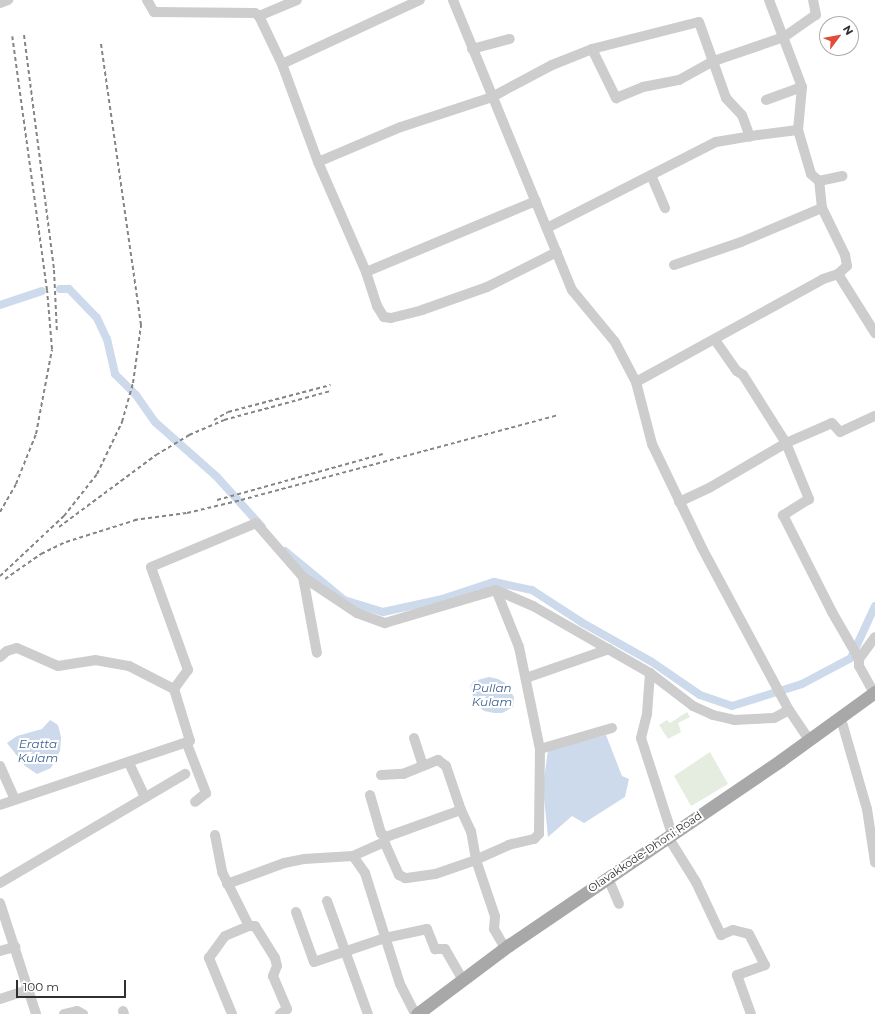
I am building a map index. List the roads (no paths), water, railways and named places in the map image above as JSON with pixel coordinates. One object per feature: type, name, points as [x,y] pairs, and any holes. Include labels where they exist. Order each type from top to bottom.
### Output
[{"type":"main road","name":"Olavakkode-Dhoni Road","points":[[416,1014],[505,948],[841,719],[874,692]]},
{"type":"street","points":[[0,3],[8,0]]},
{"type":"street","points":[[147,0],[154,12],[256,14],[259,16],[297,0]]},
{"type":"street","points":[[282,64],[420,0]]},
{"type":"street","points":[[453,0],[572,290],[615,342],[636,382],[652,444],[679,502],[774,682],[809,740]]},
{"type":"street","points":[[636,382],[715,340],[823,279],[838,274],[848,264],[822,208],[819,181],[811,174],[798,130],[802,87],[784,37],[768,0]]},
{"type":"street","points":[[592,49],[616,98],[643,87],[679,80],[711,62],[784,37],[816,15],[813,0]]},
{"type":"street","points":[[259,16],[282,64],[318,162],[366,272],[377,306],[384,316],[391,318],[487,287],[557,252]]},
{"type":"street","points":[[318,162],[401,127],[492,97],[552,65],[592,49],[697,22],[709,46],[711,62],[726,98],[742,115],[750,136]]},
{"type":"street","points":[[472,49],[510,39]]},
{"type":"street","points":[[766,100],[802,87]]},
{"type":"street","points":[[547,228],[716,142],[798,130]]},
{"type":"street","points":[[651,175],[664,208]]},
{"type":"street","points":[[819,181],[842,176]]},
{"type":"street","points":[[366,272],[536,201]]},
{"type":"street","points":[[674,265],[741,242],[822,208]]},
{"type":"street","points":[[838,274],[875,333]]},
{"type":"street","points":[[715,340],[737,371],[743,375],[786,443],[809,499],[784,515],[850,646],[859,659],[863,678],[874,692]]},
{"type":"street","points":[[679,502],[709,488],[786,443],[832,423],[840,432],[875,416]]},
{"type":"street","points":[[174,689],[188,670],[151,567],[256,523],[303,577],[357,613],[385,623],[496,590],[534,606],[650,672],[693,706],[713,716],[734,720],[774,718],[790,710]]},
{"type":"street","points":[[303,577],[316,653]]},
{"type":"street","points":[[370,795],[381,833],[398,875],[405,878],[435,874],[476,860],[509,845],[534,839],[540,834],[540,749],[519,647],[496,590]]},
{"type":"street","points":[[859,659],[875,637]]},
{"type":"street","points":[[0,657],[7,651],[17,648],[58,666],[109,660],[129,666],[174,689],[188,730],[190,741],[187,744],[0,805]]},
{"type":"street","points":[[526,678],[609,649]]},
{"type":"street","points":[[650,672],[647,714],[641,738],[670,835],[696,882],[721,935],[733,930],[749,934],[765,965],[737,975],[751,1014]]},
{"type":"street","points":[[841,719],[866,809],[875,862]]},
{"type":"street","points":[[540,749],[612,728]]},
{"type":"street","points":[[414,738],[423,766]]},
{"type":"street","points":[[187,744],[206,793],[195,802]]},
{"type":"street","points":[[381,775],[403,774],[438,760],[446,766],[461,810],[471,831],[476,860],[495,916],[494,929],[505,948]]},
{"type":"street","points":[[129,763],[145,798]]},
{"type":"street","points":[[0,766],[16,800]]},
{"type":"street","points":[[0,883],[185,774]]},
{"type":"street","points":[[227,884],[284,863],[304,859],[353,856],[385,840],[461,810]]},
{"type":"street","points":[[215,835],[227,884],[249,926]]},
{"type":"street","points":[[353,856],[365,873],[400,984],[416,1014]]},
{"type":"street","points":[[608,878],[619,904]]},
{"type":"street","points":[[327,901],[368,1014]]},
{"type":"street","points":[[0,903],[36,1014]]},
{"type":"street","points":[[296,912],[314,962],[345,950],[385,938],[427,929],[435,949],[445,949],[463,980]]},
{"type":"street","points":[[232,1014],[209,958],[225,936],[249,926],[255,926],[275,958],[277,966],[273,976],[287,1009],[280,1014]]},
{"type":"street","points":[[0,951],[15,947]]},
{"type":"street","points":[[0,999],[28,990]]},
{"type":"street","points":[[64,1014],[77,1011],[83,1014]]},
{"type":"water","name":"Pullan Kulam","points":[[489,677],[498,679],[505,683],[514,697],[513,707],[502,713],[494,713],[484,711],[475,703],[470,686],[474,681]]},
{"type":"water","name":"Eratta Kulam","points":[[50,720],[58,725],[61,737],[60,751],[51,768],[37,774],[25,766],[7,743],[17,736],[42,729]]},
{"type":"water","points":[[606,735],[622,776],[629,779],[625,797],[584,823],[572,816],[548,837],[543,787],[548,750]]},
{"type":"waterway","points":[[60,289],[69,289],[97,318],[107,339],[115,374],[136,395],[155,422],[217,477],[262,527]]},
{"type":"waterway","points":[[0,305],[42,291]]},
{"type":"waterway","points":[[285,551],[344,600],[383,612],[442,599],[494,582],[532,590],[581,622],[652,662],[700,695],[732,706],[802,684],[851,658],[875,606]]},
{"type":"railway","points":[[24,35],[54,270],[57,333]]},
{"type":"railway","points":[[0,512],[16,484],[36,434],[52,349],[47,290],[12,36]]},
{"type":"railway","points":[[0,576],[64,516],[97,474],[122,422],[133,383],[141,325],[101,43]]},
{"type":"railway","points":[[214,420],[228,412],[330,385]]},
{"type":"railway","points":[[59,527],[156,455],[189,435],[224,420],[331,391]]},
{"type":"railway","points":[[134,520],[187,513],[241,500],[558,415]]},
{"type":"railway","points":[[217,500],[383,454]]},
{"type":"railway","points":[[5,579],[41,554],[66,542],[139,519]]}]
